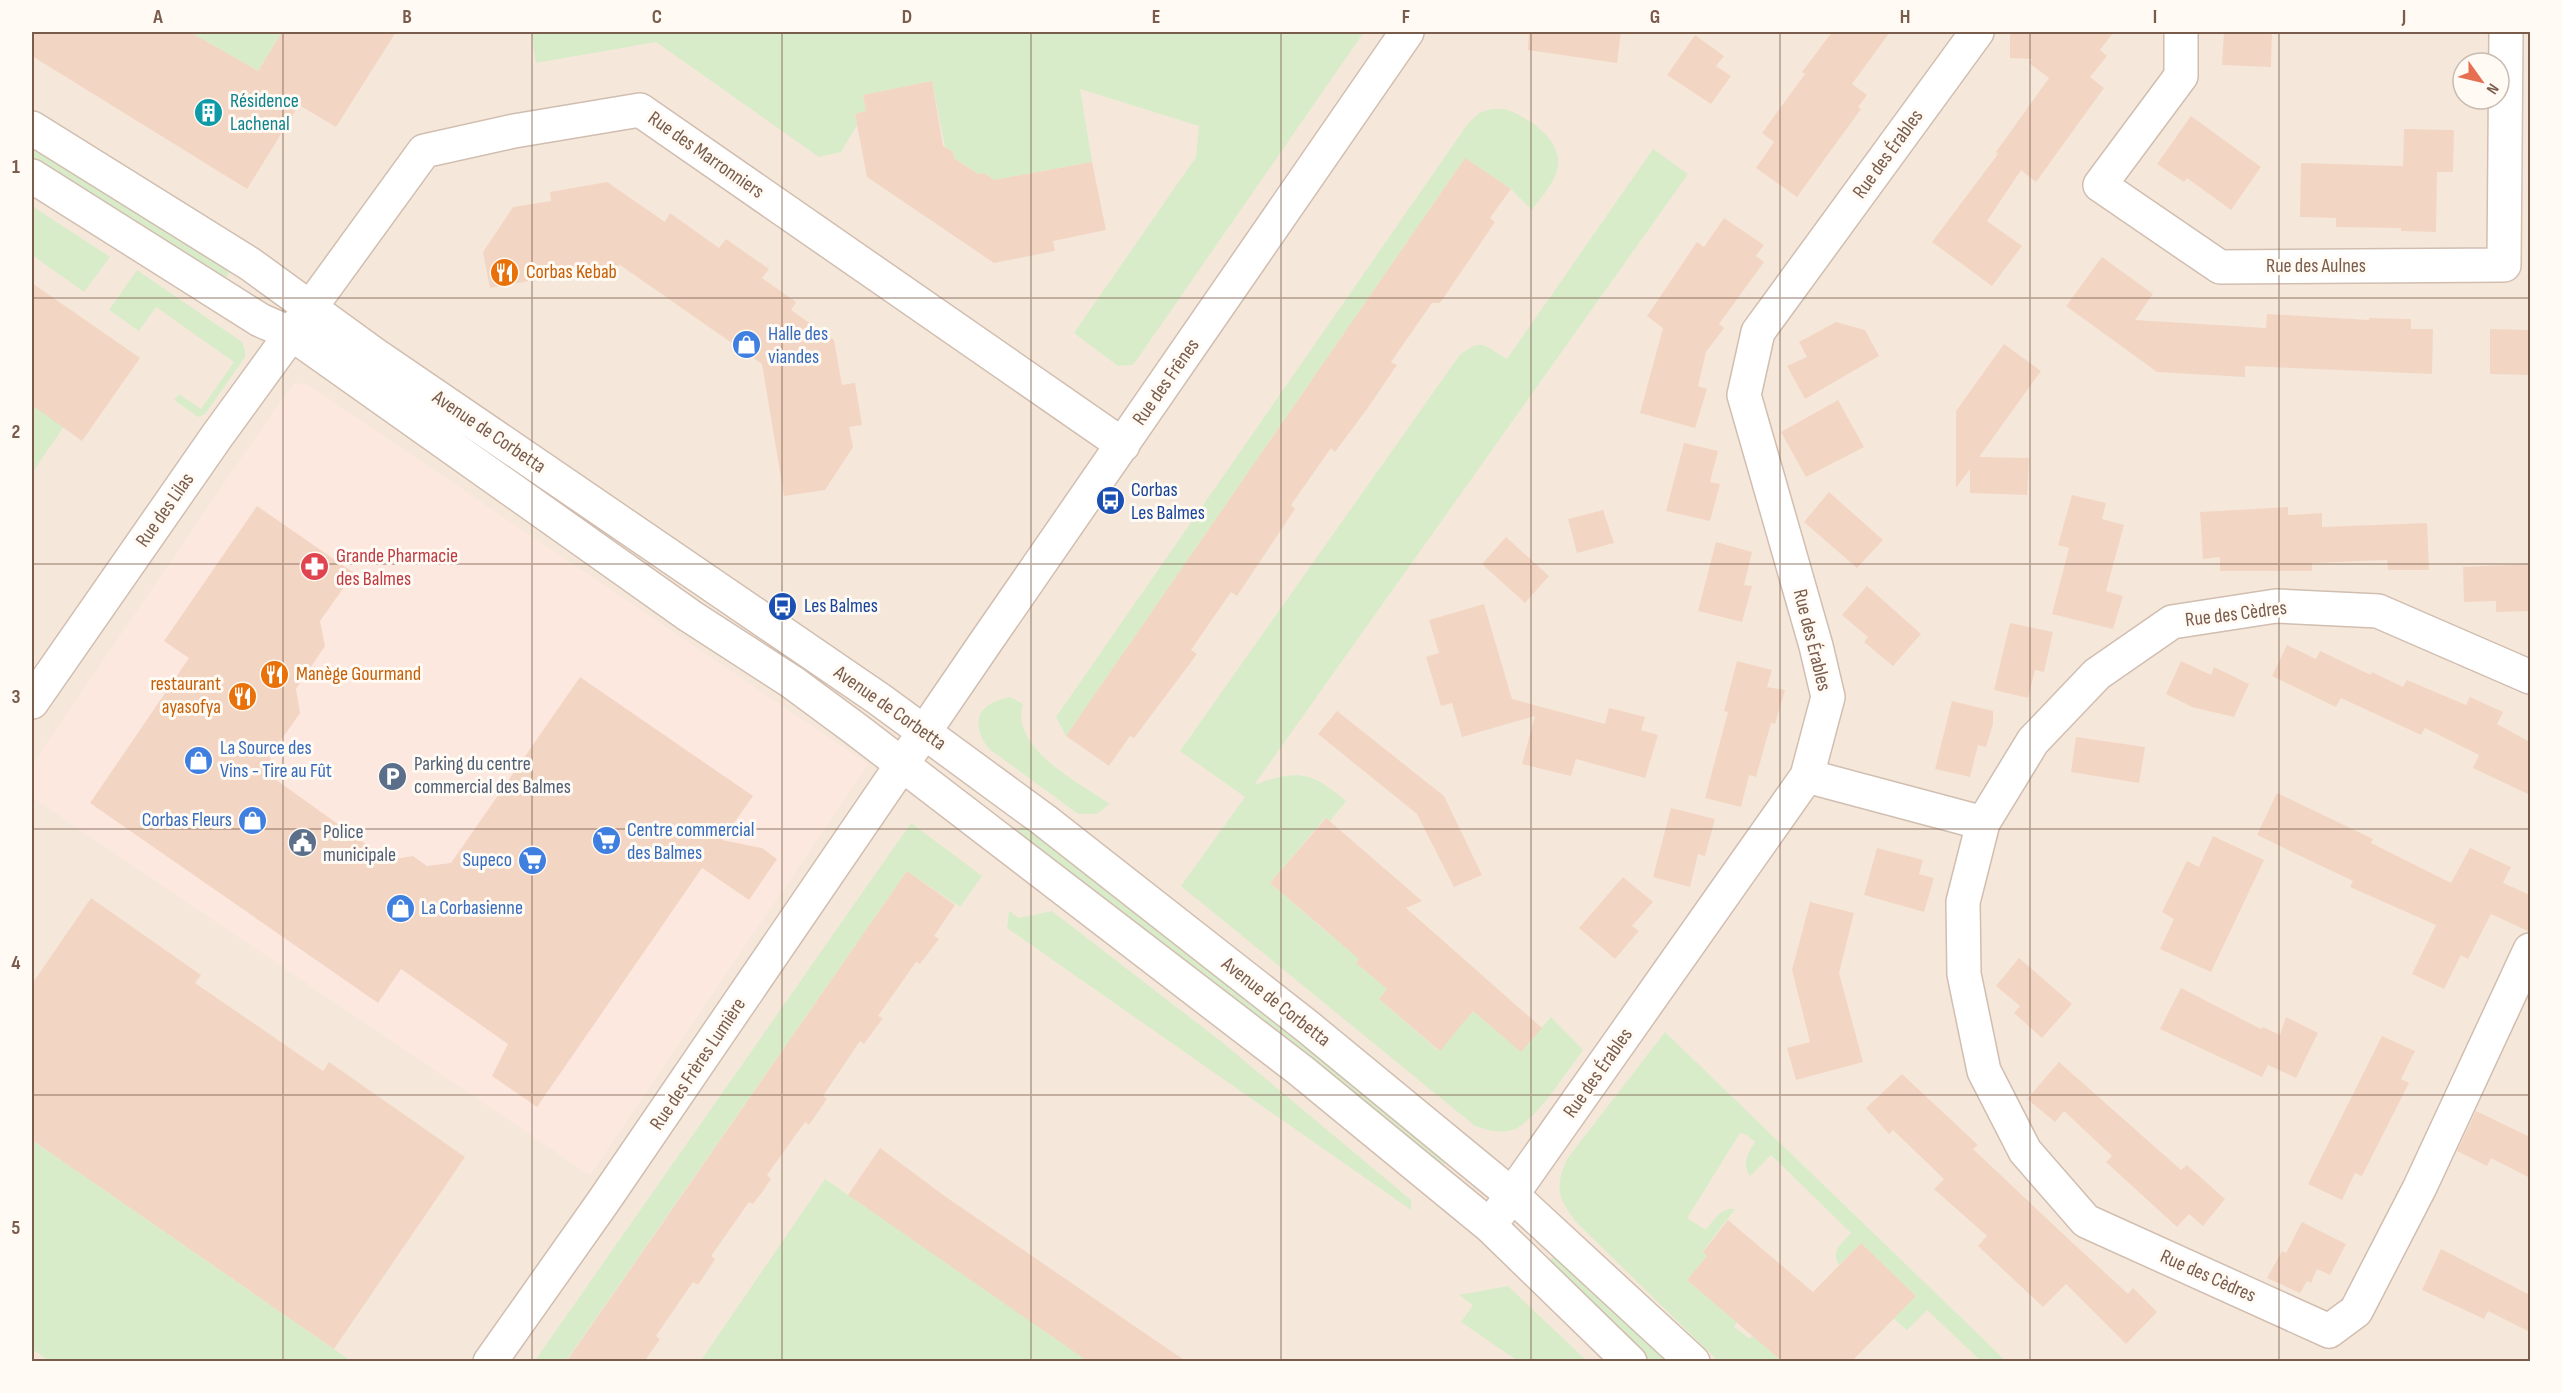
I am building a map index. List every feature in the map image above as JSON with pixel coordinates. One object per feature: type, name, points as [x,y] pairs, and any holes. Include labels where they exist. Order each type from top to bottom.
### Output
[{"type":"street","name":"Rue des Frênes","points":[[903,765],[1407,32]]},
{"type":"street","name":"Rue des Érables","points":[[1490,1226],[1807,776],[1828,697],[1813,635],[1744,395],[1758,332],[1977,32]]},
{"type":"street","name":"Rue des Aulnes","points":[[2181,32],[2181,76],[2100,185],[2220,267],[2232,267],[2504,265],[2506,32]]},
{"type":"street","name":"Rue des Marronniers","points":[[302,321],[424,151],[514,131],[640,110],[1123,446]]},
{"type":"street","name":"Avenue de Corbetta","points":[[32,128],[250,264],[302,321],[690,616],[792,682],[903,765],[1291,1062],[1490,1226],[1630,1362]]},
{"type":"street","name":"Avenue de Corbetta","points":[[32,176],[260,320],[302,321],[924,732],[1044,820],[1308,1027],[1512,1196],[1693,1362]]},
{"type":"street","name":"Rue des Lilas","points":[[32,702],[217,436],[302,321]]},
{"type":"street","name":"Rue des Cèdres","points":[[2530,677],[2378,611],[2276,606],[2172,622],[2097,674],[2033,741],[1983,824],[1963,902],[1964,974],[1984,1071],[2025,1151],[2086,1221],[2329,1331],[2356,1311],[2420,1187],[2530,950]]},
{"type":"street","name":"Rue des Frères Lumière","points":[[490,1362],[603,1202],[903,765]]},
{"type":"street","points":[[1807,776],[1983,824]]},
{"type":"shaded area","points":[[32,32],[2530,32],[2530,1361],[32,1361]]},
{"type":"shaded area","points":[[296,383],[308,385],[868,764],[590,1175],[32,797],[32,765],[238,463]]},
{"type":"green space","points":[[190,32],[282,32],[258,71]]},
{"type":"green space","points":[[531,32],[1364,32],[1136,361],[1132,365],[1118,366],[1074,333],[1196,157],[1199,126],[1080,89],[1092,162],[994,180],[984,173],[978,174],[954,158],[953,152],[945,147],[932,81],[863,95],[866,111],[855,114],[857,125],[841,152],[819,157],[656,42],[536,63]]},
{"type":"green space","points":[[1491,109],[1505,109],[1518,115],[1535,125],[1549,138],[1554,146],[1558,164],[1555,177],[1548,188],[1532,210],[1511,189],[1465,158],[1066,736],[1056,717],[1467,125],[1479,113]]},
{"type":"green space","points":[[32,142],[231,270],[225,279],[32,161]]},
{"type":"green space","points":[[1653,149],[1688,174],[1254,785],[1284,776],[1304,776],[1320,782],[1346,801],[1330,821],[1325,818],[1270,883],[1329,934],[1367,951],[1356,963],[1387,989],[1379,999],[1439,1051],[1473,1011],[1521,1051],[1551,1017],[1583,1050],[1530,1118],[1512,1130],[1494,1131],[1475,1126],[1181,886],[1245,797],[1180,751],[1459,356],[1473,346],[1483,345],[1507,359]]},
{"type":"green space","points":[[32,206],[110,257],[84,292],[32,255]]},
{"type":"green space","points":[[137,270],[242,342],[245,357],[205,414],[198,417],[174,400],[179,394],[201,409],[234,362],[156,307],[139,331],[109,310]]},
{"type":"green space","points":[[37,400],[67,422],[32,473],[32,406]]},
{"type":"green space","points":[[1010,697],[1023,704],[1022,720],[1027,735],[1037,750],[1066,775],[1110,804],[1097,814],[1078,814],[988,748],[979,729],[980,715],[991,704]]},
{"type":"green space","points":[[1025,822],[1448,1159],[1437,1172],[1014,836]]},
{"type":"green space","points":[[911,823],[982,876],[960,907],[907,871],[566,1361],[534,1362]]},
{"type":"green space","points":[[1009,911],[1019,918],[1052,911],[1223,1043],[1411,1200],[1411,1210],[1007,928]]},
{"type":"green space","points":[[1665,1032],[2006,1361],[1981,1361],[1927,1310],[1907,1330],[1893,1318],[1915,1295],[1861,1243],[1839,1265],[1836,1251],[1851,1233],[1771,1155],[1750,1176],[1746,1162],[1755,1142],[1747,1135],[1740,1133],[1687,1218],[1706,1230],[1722,1212],[1735,1209],[1703,1251],[1707,1256],[1687,1280],[1737,1322],[1734,1327],[1750,1339],[1753,1335],[1783,1361],[1718,1361],[1577,1223],[1560,1193],[1560,1178],[1567,1159]]},
{"type":"green space","points":[[32,1140],[351,1361],[49,1361],[32,1349]]},
{"type":"green space","points":[[825,1179],[1089,1361],[700,1362]]},
{"type":"green space","points":[[1555,1255],[1670,1361],[1644,1361],[1542,1268]]},
{"type":"green space","points":[[1508,1286],[1587,1361],[1518,1361],[1461,1322],[1473,1305],[1459,1295]]},
{"type":"building","name":"Résidence Lachenal","points":[[32,32],[190,32],[258,71],[282,32],[396,32],[336,127],[299,105],[247,189],[32,56]]},
{"type":"building","points":[[1529,32],[1621,32],[1617,63],[1528,50]]},
{"type":"building","points":[[1832,32],[1890,32],[1852,84],[1867,95],[1858,107],[1861,109],[1797,197],[1756,168],[1774,142],[1762,133],[1805,74],[1802,72]]},
{"type":"building","points":[[2010,32],[2114,32],[2100,50],[2107,56],[2090,77],[2104,88],[2036,182],[2021,170],[1987,221],[2022,246],[1992,286],[1932,242],[1998,154],[1996,152],[2049,78],[2029,63],[2032,59],[2010,58]]},
{"type":"building","points":[[2224,32],[2272,32],[2271,67],[2222,65]]},
{"type":"building","points":[[1695,35],[1724,56],[1716,66],[1731,76],[1711,104],[1667,75]]},
{"type":"building","points":[[932,81],[943,146],[953,152],[954,158],[978,174],[984,173],[994,180],[1092,162],[1106,230],[1053,241],[1055,251],[994,263],[867,177],[855,114],[866,111],[863,95]]},
{"type":"building","points":[[2191,116],[2261,167],[2231,210],[2187,178],[2184,182],[2157,164]]},
{"type":"building","points":[[2404,129],[2454,130],[2453,172],[2437,172],[2436,232],[2401,231],[2401,228],[2336,227],[2336,218],[2300,217],[2301,163],[2403,166]]},
{"type":"building","points":[[1465,158],[1511,189],[1490,218],[1495,222],[1440,303],[1432,303],[1391,362],[1397,365],[1367,409],[1335,452],[1331,448],[1291,505],[1295,509],[1237,596],[1231,592],[1191,650],[1197,654],[1134,738],[1130,736],[1109,766],[1066,736]]},
{"type":"building","points":[[607,182],[665,222],[670,213],[719,248],[726,239],[769,269],[762,278],[796,302],[791,310],[834,340],[842,385],[855,383],[862,425],[849,427],[853,447],[825,490],[784,496],[762,364],[620,265],[490,288],[483,252],[513,207],[551,201],[550,192]]},
{"type":"building","points":[[1724,218],[1764,245],[1756,256],[1764,262],[1719,324],[1724,328],[1706,352],[1698,386],[1707,389],[1695,428],[1640,413],[1663,328],[1647,316],[1697,242],[1704,247]]},
{"type":"building","points":[[2102,257],[2153,294],[2135,320],[2266,328],[2267,314],[2369,320],[2369,318],[2411,319],[2411,329],[2433,329],[2432,374],[2245,366],[2245,377],[2157,372],[2066,306]]},
{"type":"building","points":[[32,283],[140,358],[82,441],[32,405]]},
{"type":"building","points":[[1836,322],[1865,330],[1879,356],[1805,399],[1787,366],[1807,357],[1799,342]]},
{"type":"building","points":[[2490,329],[2530,330],[2530,375],[2490,374]]},
{"type":"building","points":[[2004,344],[2041,371],[1979,457],[2029,458],[2027,495],[1970,493],[1970,469],[1956,488],[1956,411]]},
{"type":"building","points":[[1838,400],[1864,447],[1806,477],[1781,432]]},
{"type":"building","points":[[1684,443],[1718,451],[1710,482],[1720,484],[1710,521],[1666,511]]},
{"type":"building","points":[[1829,492],[1883,540],[1857,568],[1804,522]]},
{"type":"building","points":[[2072,495],[2106,503],[2102,519],[2124,525],[2106,591],[2123,596],[2113,629],[2052,614],[2069,548],[2058,545]]},
{"type":"building","name":"Centre commercial des Balmes","points":[[257,506],[354,573],[320,621],[325,646],[296,689],[300,713],[270,756],[275,779],[388,860],[413,856],[427,866],[451,863],[580,677],[753,796],[722,840],[762,848],[777,859],[749,900],[702,868],[537,1107],[492,1076],[508,1044],[401,969],[378,1003],[90,803],[189,658],[164,641]]},
{"type":"building","points":[[2288,507],[2288,515],[2322,513],[2322,527],[2427,523],[2429,570],[2388,570],[2387,560],[2312,563],[2312,571],[2220,571],[2220,557],[2203,559],[2200,512]]},
{"type":"building","points":[[1603,510],[1614,543],[1577,553],[1568,519]]},
{"type":"building","points":[[1506,537],[1549,576],[1525,603],[1482,564]]},
{"type":"building","points":[[1716,542],[1752,552],[1744,585],[1752,586],[1742,622],[1698,611]]},
{"type":"building","points":[[2530,564],[2530,611],[2496,612],[2496,601],[2464,602],[2463,567]]},
{"type":"building","points":[[1867,586],[1921,634],[1893,666],[1864,642],[1868,637],[1842,615]]},
{"type":"building","points":[[1484,604],[1512,699],[1605,724],[1609,708],[1645,717],[1641,730],[1658,735],[1645,778],[1576,759],[1571,776],[1522,764],[1535,716],[1462,737],[1452,703],[1441,706],[1426,657],[1439,653],[1429,620]]},
{"type":"building","points":[[2010,623],[2053,632],[2044,672],[2035,670],[2028,698],[1994,690]]},
{"type":"building","points":[[2287,645],[2316,659],[2320,651],[2403,687],[2407,680],[2466,705],[2470,697],[2503,712],[2497,724],[2530,742],[2530,795],[2473,768],[2479,755],[2425,728],[2421,735],[2341,698],[2336,707],[2272,676]]},
{"type":"building","points":[[1737,661],[1772,670],[1767,687],[1785,690],[1775,724],[1771,723],[1756,777],[1749,775],[1741,807],[1705,798],[1728,712],[1724,711]]},
{"type":"building","points":[[2181,661],[2211,675],[2214,667],[2249,684],[2234,717],[2192,707],[2166,694]]},
{"type":"building","points":[[1952,701],[1993,711],[1993,724],[1986,747],[1978,745],[1970,777],[1935,769]]},
{"type":"building","points":[[1337,711],[1444,796],[1482,875],[1454,887],[1417,814],[1318,734]]},
{"type":"building","points":[[2076,737],[2145,747],[2139,783],[2071,772]]},
{"type":"building","points":[[2277,793],[2373,839],[2371,843],[2451,883],[2470,848],[2511,867],[2503,883],[2530,895],[2530,932],[2491,914],[2468,959],[2461,955],[2444,989],[2412,974],[2436,925],[2350,887],[2353,881],[2257,835]]},
{"type":"building","points":[[1671,808],[1715,819],[1705,856],[1698,854],[1690,887],[1653,877]]},
{"type":"building","points":[[1326,818],[1422,901],[1406,908],[1542,1028],[1521,1052],[1473,1011],[1440,1051],[1379,999],[1387,989],[1356,963],[1359,959],[1270,883]]},
{"type":"building","points":[[2213,836],[2264,860],[2211,972],[2160,949],[2174,919],[2162,912],[2187,861],[2199,867]]},
{"type":"building","points":[[1877,848],[1923,860],[1919,874],[1934,878],[1924,912],[1864,895]]},
{"type":"building","points":[[907,871],[955,905],[934,936],[939,939],[920,964],[916,962],[878,1016],[883,1018],[864,1044],[860,1041],[823,1096],[827,1099],[809,1125],[805,1122],[767,1175],[771,1179],[753,1204],[749,1202],[711,1256],[715,1259],[698,1285],[693,1282],[656,1336],[660,1339],[644,1362],[566,1362]]},
{"type":"building","points":[[1623,877],[1653,902],[1632,926],[1639,931],[1615,959],[1579,928]]},
{"type":"building","points":[[91,898],[201,975],[195,983],[323,1071],[329,1062],[465,1157],[334,1349],[32,1140],[32,984]]},
{"type":"building","points":[[1810,902],[1854,913],[1839,973],[1863,1062],[1796,1080],[1787,1048],[1810,1042],[1792,970]]},
{"type":"building","points":[[2019,958],[2072,1004],[2042,1038],[2014,1013],[2020,1006],[1996,986]]},
{"type":"building","points":[[2181,988],[2261,1029],[2263,1027],[2280,1035],[2286,1017],[2318,1033],[2296,1078],[2268,1065],[2262,1077],[2160,1029]]},
{"type":"building","points":[[2382,1036],[2415,1051],[2401,1079],[2409,1083],[2362,1176],[2355,1173],[2342,1200],[2308,1184]]},
{"type":"building","points":[[2059,1062],[2181,1170],[2187,1165],[2225,1199],[2203,1226],[2189,1214],[2177,1227],[2106,1162],[2112,1156],[2064,1111],[2055,1122],[2027,1099]]},
{"type":"building","points":[[1902,1074],[1978,1145],[1973,1149],[2062,1233],[2128,1294],[2133,1288],[2157,1312],[2126,1344],[2066,1284],[2043,1307],[1978,1246],[1987,1236],[1934,1189],[1944,1179],[1893,1130],[1889,1134],[1866,1108]]},
{"type":"building","points":[[2476,1111],[2530,1137],[2530,1178],[2491,1158],[2487,1166],[2457,1151]]},
{"type":"building","points":[[880,1148],[946,1197],[1187,1362],[1089,1362],[848,1195]]},
{"type":"building","points":[[1728,1220],[1813,1292],[1861,1243],[1916,1296],[1851,1362],[1783,1362],[1687,1280],[1707,1256],[1703,1252]]},
{"type":"building","points":[[2302,1222],[2346,1244],[2330,1275],[2317,1269],[2311,1283],[2307,1281],[2300,1293],[2267,1278],[2282,1251],[2286,1253]]},
{"type":"building","points":[[2441,1249],[2530,1295],[2530,1332],[2488,1311],[2484,1319],[2422,1290]]},
{"type":"place","name":"Résidence Lachenal","points":[[209,113]]},
{"type":"place","name":"Corbas Kebab","points":[[505,272]]},
{"type":"place","name":"Halle des viandes","points":[[747,345]]},
{"type":"place","name":"Corbas Les Balmes","points":[[1110,501]]},
{"type":"place","name":"Grande Pharmacie des Balmes","points":[[315,567]]},
{"type":"place","name":"Les Balmes","points":[[783,606]]},
{"type":"place","name":"Manège Gourmand","points":[[275,674]]},
{"type":"place","name":"restaurant ayasofya","points":[[242,696]]},
{"type":"place","name":"La Source des Vins - Tire au Fût","points":[[199,760]]},
{"type":"place","name":"Parking du centre commercial des Balmes","points":[[393,776]]},
{"type":"place","name":"Corbas Fleurs","points":[[253,820]]},
{"type":"place","name":"Centre commercial des Balmes","points":[[606,841]]},
{"type":"place","name":"Police municipale","points":[[302,843]]},
{"type":"place","name":"Supeco","points":[[533,860]]},
{"type":"place","name":"La Corbasienne","points":[[400,908]]}]
